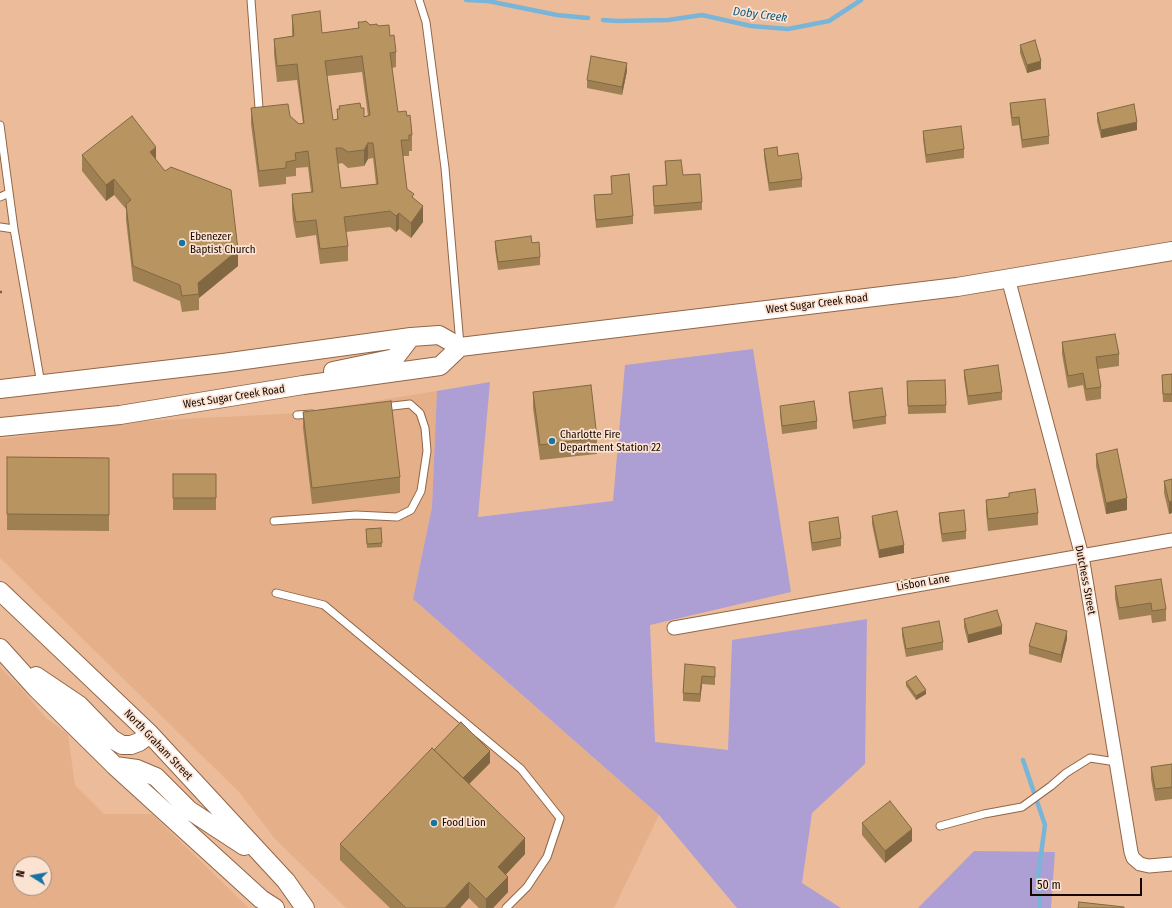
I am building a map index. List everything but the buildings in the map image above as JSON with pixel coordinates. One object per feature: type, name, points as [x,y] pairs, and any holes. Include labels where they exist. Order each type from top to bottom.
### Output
[{"type":"main road","name":"West Sugar Creek Road","points":[[0,427],[120,415],[303,385],[440,366],[460,347],[957,287],[1172,251]]},
{"type":"main road","points":[[0,389],[223,363],[411,337],[439,335],[460,347]]},
{"type":"main road","points":[[303,385],[330,371],[395,358],[411,337]]},
{"type":"main road","name":"North Graham Street","points":[[0,591],[150,734],[286,881],[305,908]]},
{"type":"main road","points":[[6,654],[79,705],[112,739],[122,745],[131,745],[139,742],[150,734]]},
{"type":"main road","points":[[6,654],[36,688],[115,766],[261,899],[275,908]]},
{"type":"main road","points":[[115,766],[137,769],[156,777],[189,810],[268,862]]},
{"type":"street","name":"Dutchess Street","points":[[1008,278],[1082,556],[1131,852],[1136,861],[1140,864],[1149,866],[1172,864]]},
{"type":"street","name":"Lisbon Lane","points":[[674,628],[1172,540]]},
{"type":"lane","points":[[251,0],[259,108]]},
{"type":"lane","points":[[419,0],[426,22],[445,168],[460,347]]},
{"type":"lane","points":[[0,125],[14,229],[42,384]]},
{"type":"lane","points":[[0,197],[9,193]]},
{"type":"lane","points":[[0,227],[14,229]]},
{"type":"lane","points":[[274,521],[356,516],[396,517],[411,510],[421,492],[427,451],[425,428],[420,413],[410,404],[374,408]]},
{"type":"lane","points":[[297,415],[320,413]]},
{"type":"lane","points":[[276,593],[324,605],[521,769],[560,818],[547,857],[527,887],[506,908]]},
{"type":"lane","points":[[940,826],[984,814],[1022,807],[1066,773],[1090,758],[1116,762]]},
{"type":"shaded area","points":[[753,349],[791,592],[650,625],[655,742],[728,750],[732,640],[867,619],[865,764],[812,813],[802,883],[841,908],[737,908],[659,815],[413,599],[432,507],[437,391],[490,382],[478,517],[613,501],[625,365]]},
{"type":"shaded area","points":[[437,391],[432,507],[413,599],[659,815],[614,908],[346,908],[275,839],[239,792],[0,558],[0,439],[145,421],[298,413]]},
{"type":"shaded area","points":[[0,667],[20,687],[46,718],[68,734],[75,785],[104,814],[152,814],[249,908],[0,908]]},
{"type":"shaded area","points":[[974,851],[1055,852],[1051,908],[918,908]]},
{"type":"waterway","name":"Doby Creek","points":[[466,0],[488,1],[557,15],[588,18]]},
{"type":"waterway","name":"Doby Creek","points":[[603,20],[668,20],[702,15],[751,26],[788,29],[829,21],[861,0]]},
{"type":"waterway","points":[[1023,760],[1045,825],[1038,876],[1040,908]]},
{"type":"place","name":"Ebenezer Baptist Church","points":[[182,243]]},
{"type":"place","name":"Charlotte Fire Department Station 22","points":[[552,441]]},
{"type":"place","name":"Food Lion","points":[[434,823]]}]
